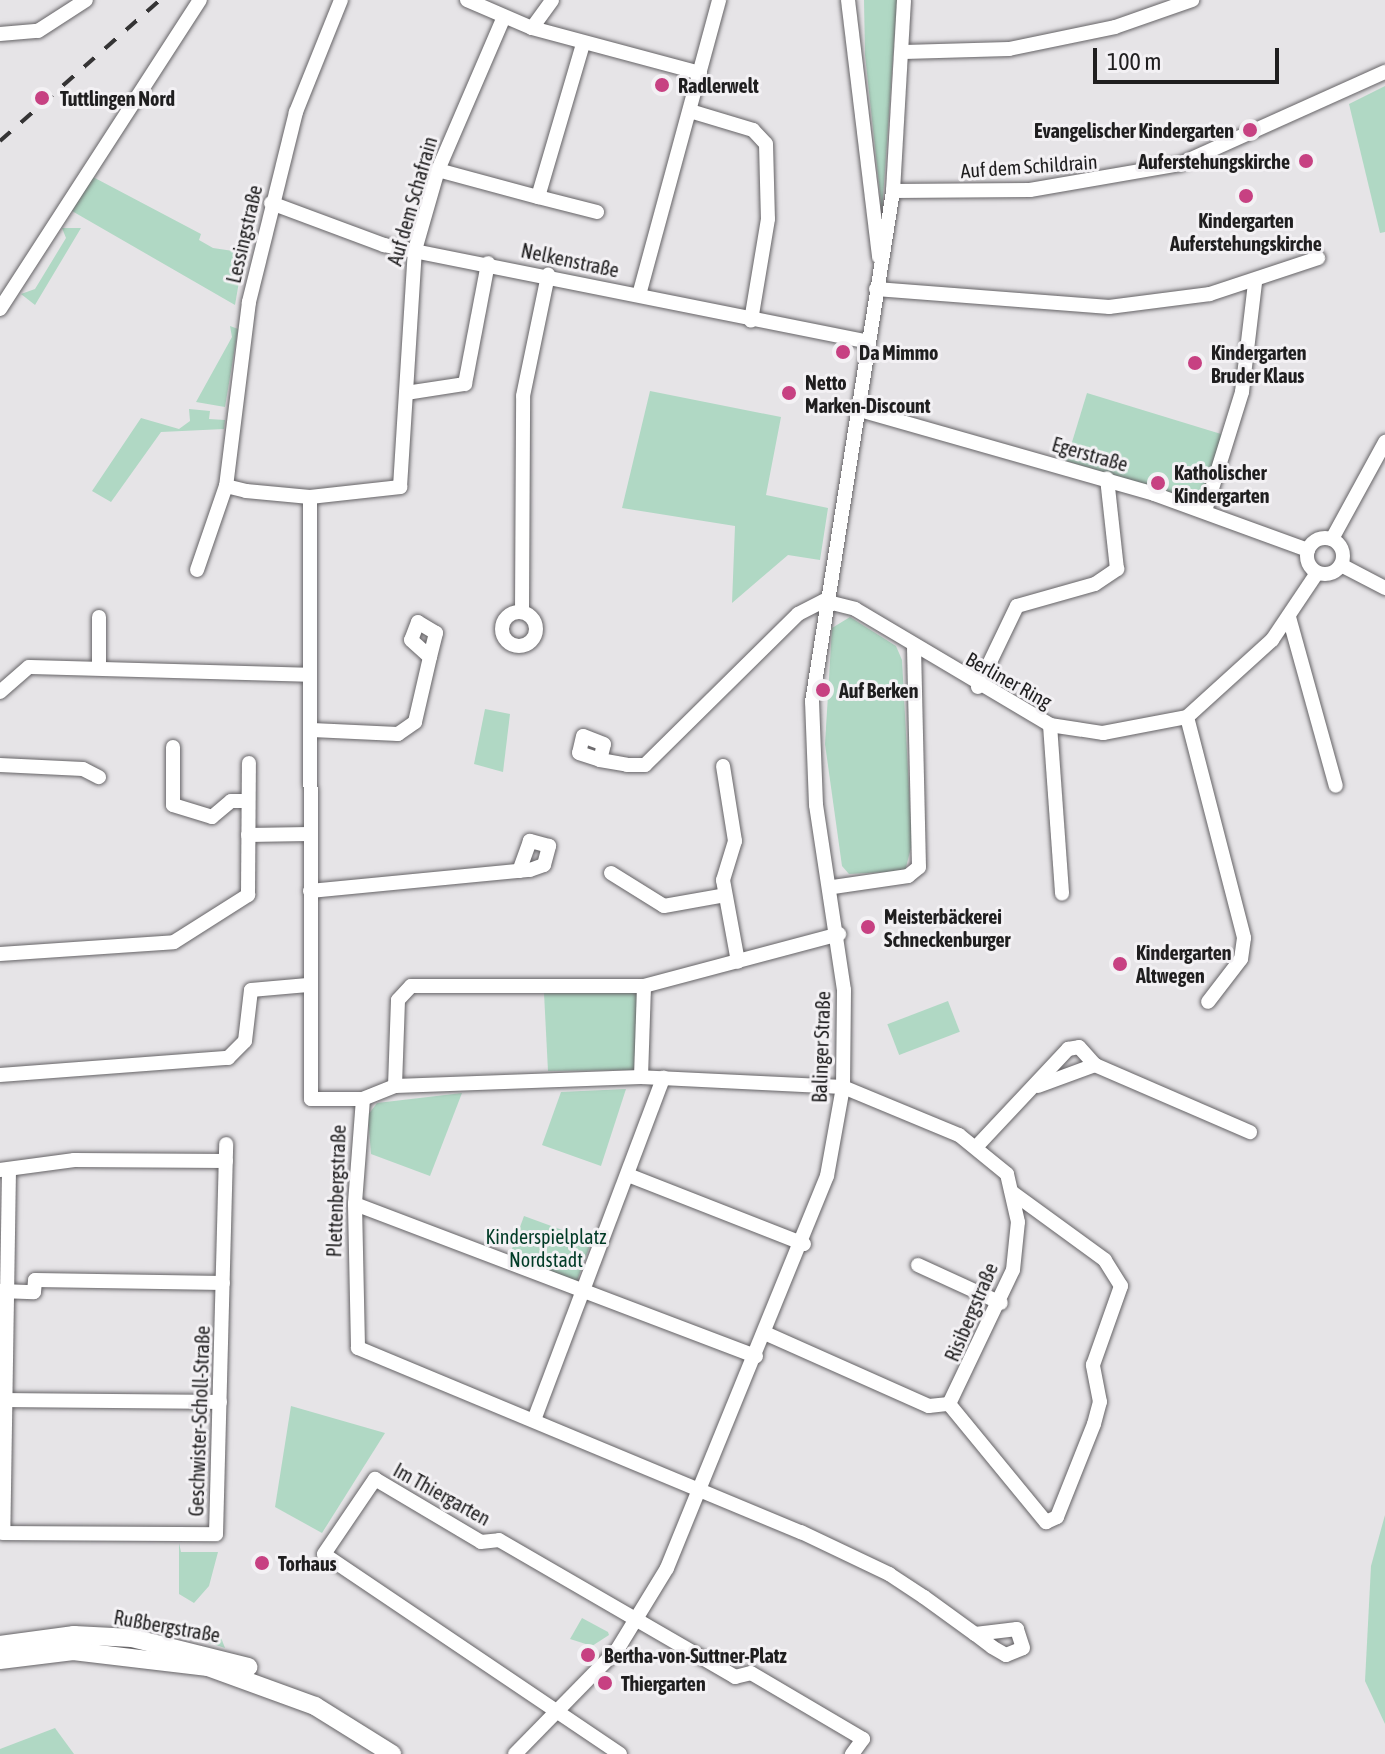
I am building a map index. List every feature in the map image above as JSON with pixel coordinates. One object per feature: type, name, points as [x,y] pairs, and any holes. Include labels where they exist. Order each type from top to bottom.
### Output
[{"type":"street","points":[[0,34],[48,27],[86,0]]},
{"type":"street","points":[[0,309],[200,0]]},
{"type":"street","name":"Lessingstraße","points":[[197,570],[226,486],[249,302],[271,203],[305,86],[341,0]]},
{"type":"street","points":[[467,0],[503,19],[583,44],[700,73]]},
{"type":"street","points":[[532,28],[552,0]]},
{"type":"street","points":[[639,295],[719,0]]},
{"type":"street","name":"Balinger Straße","points":[[848,0],[880,262]]},
{"type":"street","name":"Balinger Straße","points":[[515,1754],[637,1620],[701,1490],[804,1244],[827,1176],[843,1087],[839,934],[816,805],[813,717],[824,601],[865,341],[893,191],[904,52],[904,0]]},
{"type":"street","points":[[904,52],[1009,49],[1115,27],[1192,0]]},
{"type":"street","name":"Auf dem Schafrain","points":[[310,497],[388,491],[404,478],[415,250],[438,170],[503,19]]},
{"type":"street","points":[[538,197],[583,44]]},
{"type":"street","name":"Auf dem Schildrain","points":[[893,191],[1030,190],[1180,164],[1385,72]]},
{"type":"street","points":[[690,111],[753,130],[766,144],[768,219],[751,321]]},
{"type":"street","points":[[438,170],[597,212]]},
{"type":"street","name":"Nelkenstraße","points":[[271,203],[415,250],[548,275],[751,321],[865,341]]},
{"type":"street","points":[[876,289],[1109,307],[1255,283],[1318,258]]},
{"type":"street","points":[[406,393],[465,384],[488,263]]},
{"type":"street","points":[[522,611],[523,396],[548,275]]},
{"type":"street","points":[[1205,511],[1242,392],[1255,283]]},
{"type":"street","name":"Egerstraße","points":[[856,409],[1107,479],[1205,511],[1308,550]]},
{"type":"street","points":[[1332,539],[1385,442]]},
{"type":"street","points":[[978,687],[1017,606],[1095,584],[1117,569],[1107,479]]},
{"type":"street","points":[[226,486],[310,497],[312,730],[308,985],[311,1099],[363,1099]]},
{"type":"street","points":[[1341,565],[1342,549],[1332,539],[1319,539],[1308,550],[1317,573],[1341,565],[1385,588]]},
{"type":"street","name":"Berliner Ring","points":[[824,601],[855,609],[978,687],[1050,725],[1103,733],[1187,717],[1251,664],[1289,617],[1317,573]]},
{"type":"street","points":[[600,760],[645,765],[798,614],[824,601]]},
{"type":"street","points":[[99,617],[99,667]]},
{"type":"street","points":[[1289,617],[1336,786]]},
{"type":"street","points":[[833,887],[908,876],[919,867],[914,648]]},
{"type":"street","points":[[312,730],[398,734],[415,722],[430,657]]},
{"type":"street","points":[[0,692],[29,667],[310,675]]},
{"type":"street","points":[[1187,717],[1244,938],[1241,959],[1208,1002]]},
{"type":"street","points":[[1050,725],[1062,894]]},
{"type":"street","points":[[173,747],[173,805],[212,817],[231,801],[248,801]]},
{"type":"street","points":[[0,954],[174,942],[248,895],[249,763]]},
{"type":"street","points":[[0,765],[83,769],[99,777]]},
{"type":"street","points":[[723,766],[735,841],[725,895],[738,962]]},
{"type":"street","points":[[248,835],[309,834]]},
{"type":"street","points":[[310,891],[519,871]]},
{"type":"street","points":[[611,873],[664,906],[725,895]]},
{"type":"street","points":[[395,1086],[402,990],[644,986],[839,934]]},
{"type":"street","points":[[0,1075],[228,1058],[245,1041],[251,990],[308,985]]},
{"type":"street","points":[[641,1077],[644,986]]},
{"type":"street","points":[[978,1145],[1038,1086],[1068,1049],[1079,1047],[1095,1065],[1250,1132]]},
{"type":"street","points":[[1038,1086],[1095,1065]]},
{"type":"street","name":"Plettenbergstraße","points":[[843,1087],[641,1077],[395,1086],[363,1099],[355,1204],[358,1348],[701,1490],[881,1570],[975,1634]]},
{"type":"street","points":[[534,1420],[663,1078]]},
{"type":"street","name":"Risibergstraße","points":[[843,1087],[978,1145],[1007,1174],[1013,1193],[1017,1243],[1001,1303],[949,1404]]},
{"type":"street","name":"Geschwister-Scholl-Straße","points":[[2,1510],[3,1533],[216,1534],[226,1144]]},
{"type":"street","points":[[2,1510],[4,1170],[74,1160],[226,1161]]},
{"type":"street","points":[[628,1175],[804,1244]]},
{"type":"street","points":[[767,1334],[929,1406],[949,1404],[1046,1522],[1057,1517],[1094,1424],[1100,1402],[1093,1365],[1121,1286],[1105,1260],[1013,1193]]},
{"type":"street","points":[[355,1204],[756,1356]]},
{"type":"street","points":[[918,1265],[1001,1303]]},
{"type":"street","points":[[4,1292],[34,1292],[35,1280],[223,1283]]},
{"type":"street","points":[[4,1408],[220,1402]]},
{"type":"street","name":"Im Thiergarten","points":[[620,1754],[324,1554],[375,1479],[481,1542],[499,1540],[735,1677],[751,1673],[863,1739],[852,1754]]},
{"type":"street","name":"Rußbergstraße","points":[[0,1645],[74,1635],[189,1649],[266,1675],[390,1753]]},
{"type":"street","name":"Rußbergstraße","points":[[0,1660],[131,1654],[234,1674],[315,1706]]},
{"type":"green space","points":[[864,0],[897,0],[882,212],[865,55]]},
{"type":"green space","points":[[1385,86],[1385,232],[1380,233],[1349,104]]},
{"type":"green space","points":[[93,177],[201,234],[199,240],[213,248],[233,251],[242,264],[235,305],[72,211]]},
{"type":"green space","points":[[62,228],[81,228],[35,305],[21,294],[35,289],[66,238]]},
{"type":"green space","points":[[230,326],[238,329],[225,407],[196,402],[232,337]]},
{"type":"green space","points":[[650,391],[781,417],[766,495],[828,508],[820,560],[788,555],[732,603],[735,526],[622,508]]},
{"type":"green space","points":[[1087,393],[1222,434],[1201,502],[1066,461]]},
{"type":"green space","points":[[189,409],[210,411],[209,419],[225,420],[224,429],[161,432],[111,502],[92,491],[141,418],[179,429],[190,421]]},
{"type":"green space","points":[[850,617],[896,646],[902,660],[912,844],[905,871],[849,874],[842,866],[825,744],[832,628]]},
{"type":"green space","points":[[485,709],[510,714],[503,772],[474,764]]},
{"type":"green space","points":[[639,986],[634,1070],[548,1071],[544,993]]},
{"type":"green space","points":[[948,1001],[960,1032],[899,1055],[887,1024]]},
{"type":"green space","points":[[626,1089],[601,1166],[542,1145],[561,1092]]},
{"type":"green space","points":[[462,1093],[430,1176],[371,1154],[368,1115],[377,1103]]},
{"type":"green space","name":"Kinderspielplatz Nordstadt","points":[[524,1216],[592,1241],[577,1281],[509,1256]]},
{"type":"green space","points":[[291,1406],[385,1433],[322,1533],[275,1507]]},
{"type":"green space","points":[[1385,1515],[1385,1724],[1365,1681],[1371,1566]]},
{"type":"green space","points":[[179,1543],[181,1552],[218,1552],[209,1586],[194,1603],[179,1594]]},
{"type":"green space","points":[[582,1618],[609,1635],[592,1646],[570,1639]]},
{"type":"green space","points":[[185,1622],[220,1635],[225,1648],[179,1633]]},
{"type":"green space","points":[[55,1728],[74,1754],[0,1754],[0,1749]]},
{"type":"railway","points":[[0,141],[160,0]]},
{"type":"place","name":"Radlerwelt","points":[[662,85]]},
{"type":"place","name":"Tuttlingen Nord","points":[[42,98]]},
{"type":"place","name":"Evangelischer Kindergarten","points":[[1250,130]]},
{"type":"place","name":"Auferstehungskirche","points":[[1306,161]]},
{"type":"place","name":"Kindergarten Auferstehungskirche","points":[[1246,196]]},
{"type":"place","name":"Da Mimmo","points":[[843,352]]},
{"type":"place","name":"Kindergarten Bruder Klaus","points":[[1195,363]]},
{"type":"place","name":"Netto Marken-Discount","points":[[789,393]]},
{"type":"place","name":"Katholischer Kindergarten","points":[[1158,483]]},
{"type":"place","name":"Auf Berken","points":[[823,690]]},
{"type":"place","name":"Meisterbäckerei Schneckenburger","points":[[868,927]]},
{"type":"place","name":"Kindergarten Altwegen","points":[[1120,964]]},
{"type":"place","name":"Torhaus","points":[[262,1563]]},
{"type":"place","name":"Bertha-von-Suttner-Platz","points":[[588,1655]]},
{"type":"place","name":"Thiergarten","points":[[605,1683]]}]
